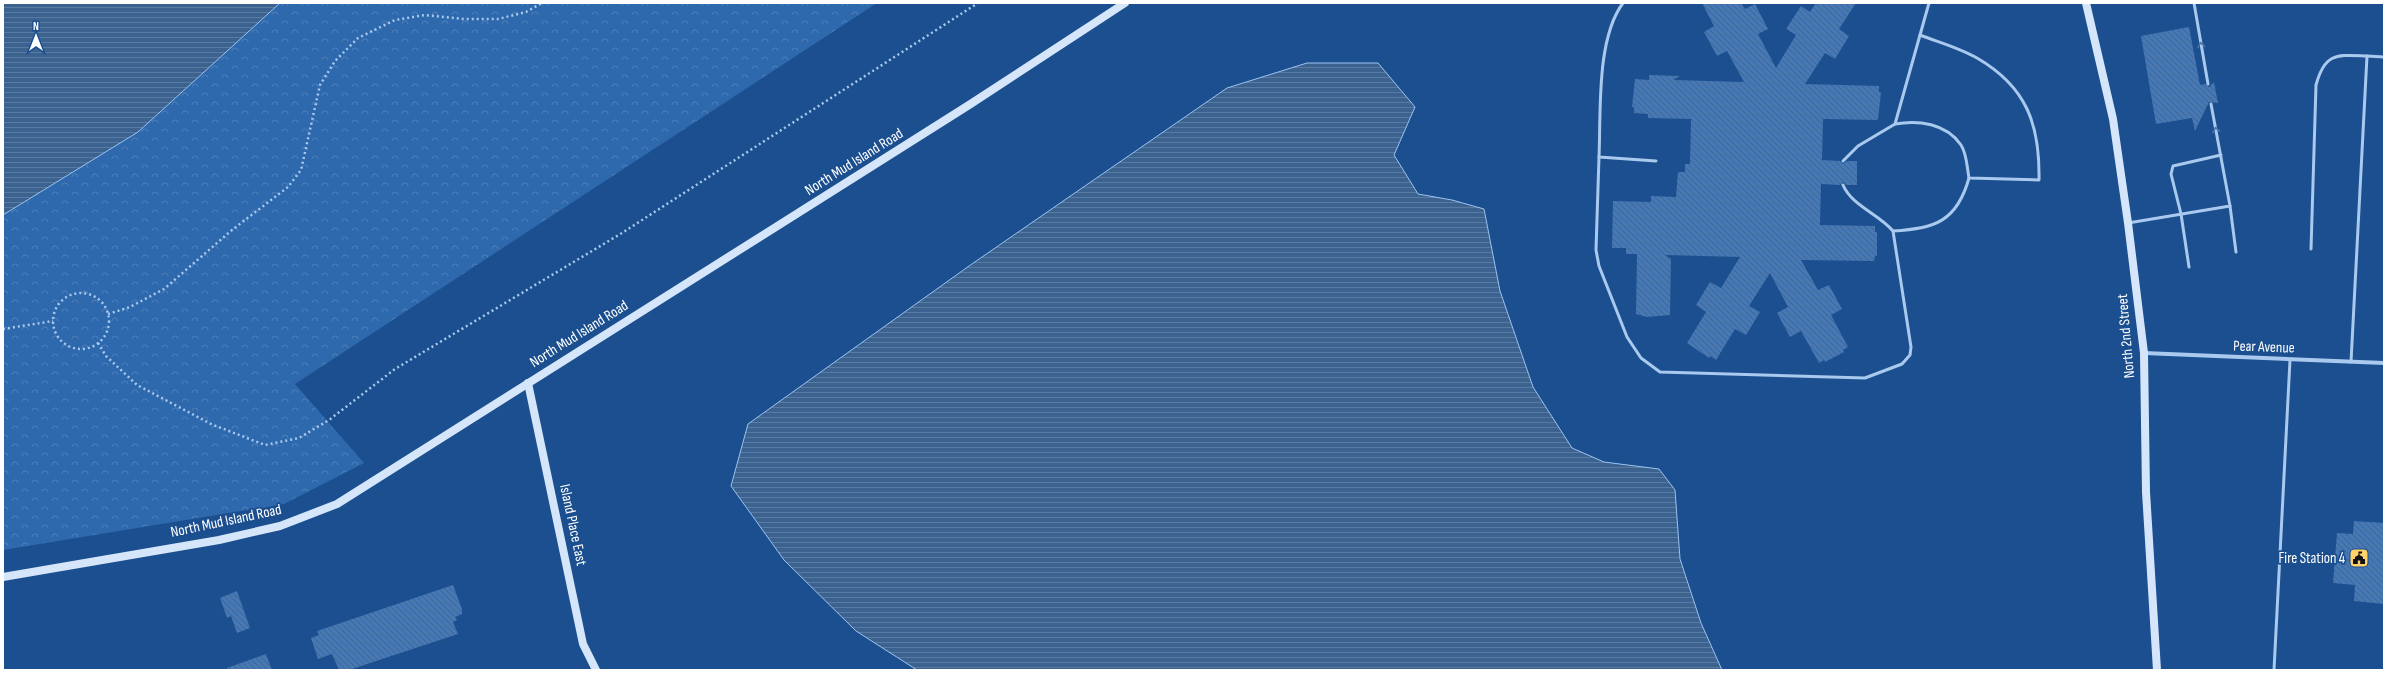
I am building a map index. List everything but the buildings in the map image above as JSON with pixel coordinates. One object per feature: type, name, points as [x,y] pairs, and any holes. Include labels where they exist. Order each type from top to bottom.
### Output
[{"type":"street","name":"North Mud Island Road","points":[[3,577],[219,540],[280,526],[337,504],[963,110],[1125,3]]},
{"type":"street","name":"North 2nd Street","points":[[2086,3],[2113,119],[2128,223],[2144,353],[2146,492],[2157,670]]},
{"type":"street","name":"Pear Avenue","points":[[2144,353],[2384,363]]},
{"type":"street","name":"Island Place East","points":[[528,383],[583,644],[596,670]]},
{"type":"lane","points":[[1623,3],[1609,36],[1603,59],[1596,250],[1599,266],[1627,337],[1641,358],[1660,372],[1865,378],[1902,364],[1910,355],[1911,347],[1893,231],[1887,223],[1859,204],[1846,192],[1843,185]]},
{"type":"lane","points":[[1895,124],[1929,3]]},
{"type":"lane","points":[[2194,3],[2208,84]]},
{"type":"lane","points":[[1920,35],[1977,58],[2007,81],[2027,108],[2037,133],[2040,153],[2039,180],[1969,178]]},
{"type":"lane","points":[[2311,249],[2316,85],[2320,70],[2329,59],[2346,55],[2384,57]]},
{"type":"lane","points":[[2351,362],[2367,56]]},
{"type":"lane","points":[[2211,104],[2230,206],[2236,252]]},
{"type":"lane","points":[[1843,161],[1858,146],[1895,124],[1910,121],[1925,122],[1948,133],[1960,145],[1969,178],[1959,206],[1949,215],[1927,226],[1893,231]]},
{"type":"lane","points":[[2189,268],[2181,214],[2171,174],[2173,166],[2221,155]]},
{"type":"lane","points":[[1599,157],[1656,161]]},
{"type":"lane","points":[[2128,223],[2230,206]]},
{"type":"lane","points":[[2274,670],[2290,360]]},
{"type":"path","points":[[108,314],[130,307],[164,289],[232,230],[288,187],[301,170],[320,85],[335,61],[358,38],[395,20],[425,15],[463,19],[498,19],[526,12],[542,3]]},
{"type":"path","points":[[98,343],[106,356],[137,385],[211,424],[265,445],[299,438],[329,420],[395,369],[628,229],[978,3]]},
{"type":"path","points":[[74,294],[93,296],[101,301],[108,314],[108,327],[104,336],[98,343],[81,348],[69,345],[59,337],[53,321],[59,304],[74,294]]},
{"type":"path","points":[[3,329],[53,321]]},
{"type":"green space","points":[[280,3],[877,3],[295,384],[364,463],[284,504],[3,550],[3,215],[138,132]]},
{"type":"shaded area","points":[[3,3],[280,3],[138,132],[3,215]]},
{"type":"shaded area","points":[[1307,63],[1378,63],[1415,107],[1394,155],[1418,194],[1452,200],[1484,209],[1500,291],[1533,387],[1572,448],[1604,462],[1659,469],[1675,490],[1680,559],[1701,623],[1722,670],[917,670],[856,631],[784,560],[731,486],[748,424],[969,266],[1227,88]]},
{"type":"place","name":"Fire Station 4","points":[[2359,558]]}]
